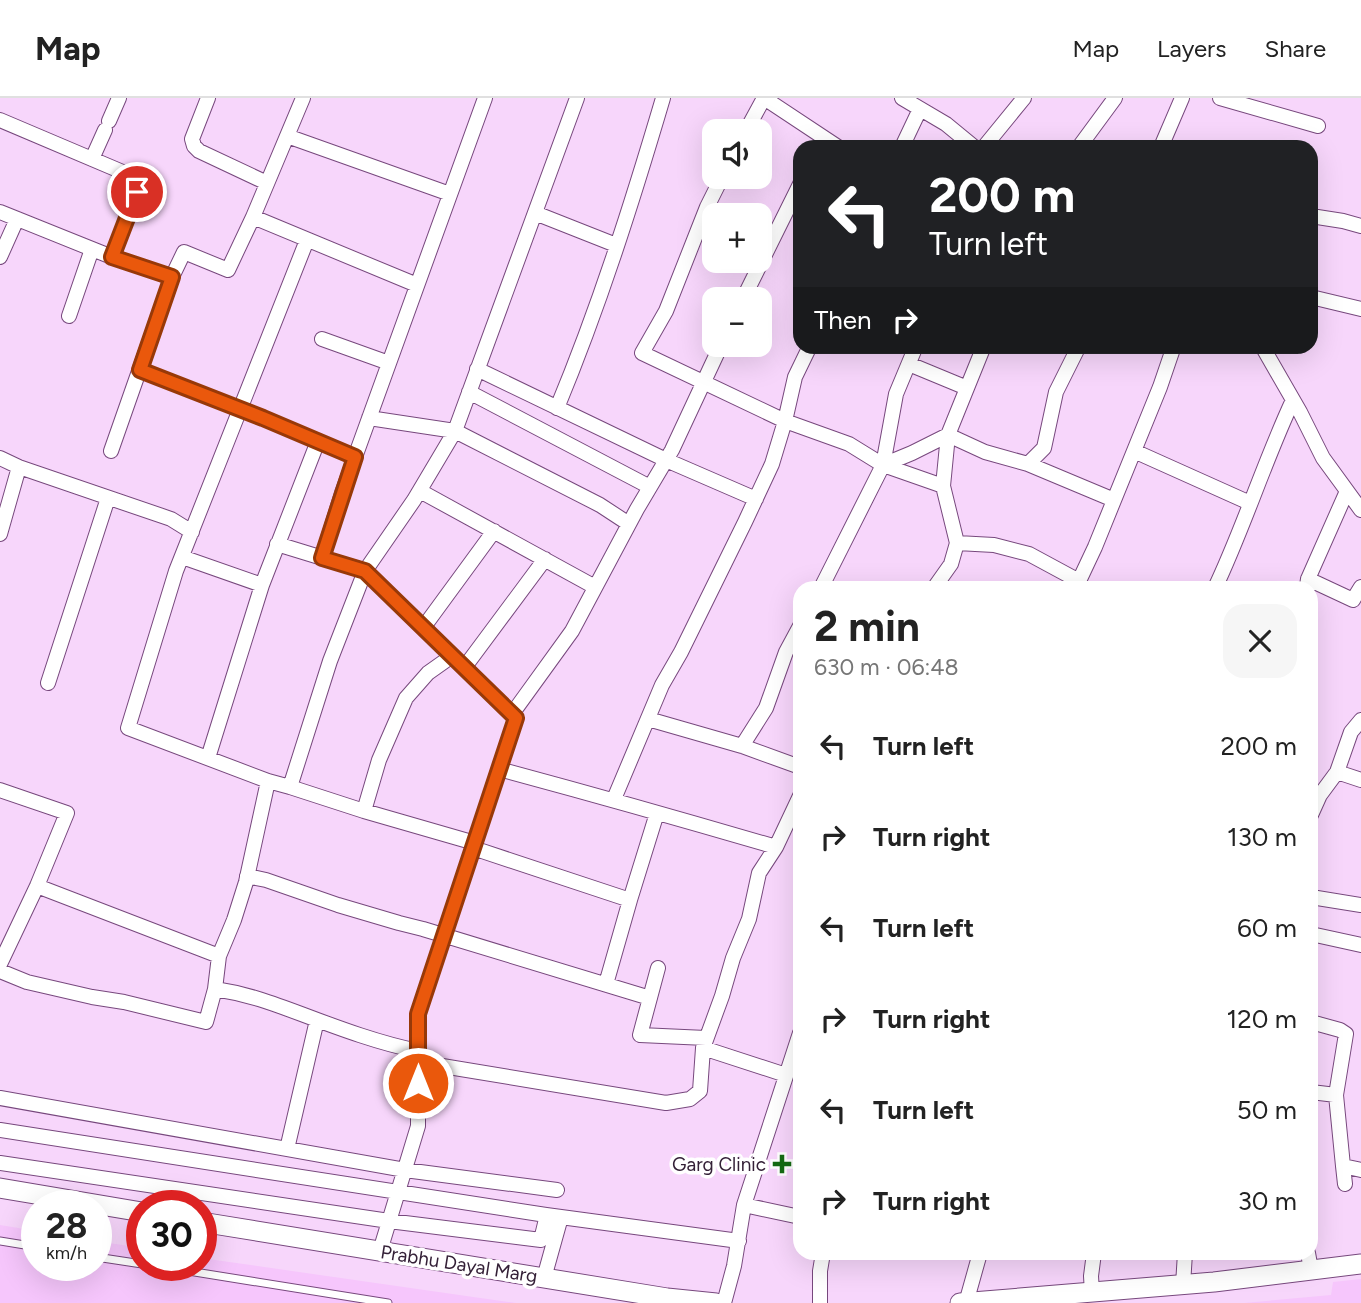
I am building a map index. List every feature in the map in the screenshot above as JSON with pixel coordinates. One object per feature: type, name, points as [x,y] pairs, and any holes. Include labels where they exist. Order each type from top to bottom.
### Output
[{"type":"street","points":[[92,159],[119,98]]},
{"type":"street","points":[[208,98],[192,139],[194,146],[199,151],[267,183]]},
{"type":"street","points":[[111,451],[172,277],[184,252],[228,270],[303,98]]},
{"type":"street","points":[[322,558],[355,457],[485,98]]},
{"type":"street","points":[[290,787],[330,661],[365,571],[420,491],[455,431],[577,98]]},
{"type":"street","points":[[557,408],[584,343],[663,98]]},
{"type":"street","points":[[753,119],[764,98],[817,140]]},
{"type":"street","points":[[990,140],[1024,98]]},
{"type":"street","points":[[1084,140],[1115,98]]},
{"type":"street","points":[[1164,140],[1182,98]]},
{"type":"street","points":[[1220,98],[1318,126]]},
{"type":"street","points":[[904,99],[946,124],[965,140]]},
{"type":"street","points":[[905,140],[920,109]]},
{"type":"street","points":[[0,120],[132,176],[138,183],[112,257]]},
{"type":"street","points":[[287,136],[450,194]]},
{"type":"street","points":[[716,189],[666,311],[642,353],[785,421],[849,444],[883,465],[943,486]]},
{"type":"street","points":[[749,287],[793,198]]},
{"type":"street","points":[[0,212],[112,257],[172,277]]},
{"type":"street","points":[[535,213],[616,245]]},
{"type":"street","points":[[253,217],[417,285]]},
{"type":"street","points":[[1318,217],[1361,226]]},
{"type":"street","points":[[0,257],[17,219]]},
{"type":"street","points":[[307,240],[176,571],[128,729],[268,781],[474,845],[630,900]]},
{"type":"street","points":[[69,316],[92,249]]},
{"type":"street","points":[[1318,300],[1361,309]]},
{"type":"street","points":[[322,339],[389,363]]},
{"type":"street","points":[[614,799],[662,685],[681,652],[772,464],[795,377],[806,354]]},
{"type":"street","points":[[825,581],[883,465],[896,394],[913,354]]},
{"type":"street","points":[[939,581],[951,564],[957,543],[943,486],[948,435],[981,354]]},
{"type":"street","points":[[1028,464],[1044,449],[1056,392],[1075,354]]},
{"type":"street","points":[[957,543],[994,545],[1029,554],[1079,581],[1171,354]]},
{"type":"street","points":[[1267,354],[1323,458],[1361,510]]},
{"type":"street","points":[[512,714],[572,631],[666,460],[715,357]]},
{"type":"street","points":[[909,364],[967,387]]},
{"type":"street","points":[[477,369],[666,460],[756,499]]},
{"type":"street","points":[[140,370],[355,457]]},
{"type":"street","points":[[469,392],[650,486]]},
{"type":"street","points":[[1217,581],[1293,400]]},
{"type":"street","points":[[369,418],[455,431],[600,505],[629,524]]},
{"type":"street","points":[[883,465],[948,435]]},
{"type":"street","points":[[948,435],[985,452],[1028,464],[1114,500]]},
{"type":"street","points":[[208,758],[262,585],[318,441]]},
{"type":"street","points":[[1134,451],[1250,503]]},
{"type":"street","points":[[0,458],[171,519],[192,532]]},
{"type":"street","points":[[0,534],[19,467]]},
{"type":"street","points":[[420,491],[595,587]]},
{"type":"street","points":[[1308,581],[1347,491]]},
{"type":"street","points":[[48,683],[108,498]]},
{"type":"street","points":[[423,628],[494,531]]},
{"type":"street","points":[[277,544],[365,571],[516,718],[418,1014],[418,1126],[380,1251]]},
{"type":"street","points":[[182,557],[262,585]]},
{"type":"street","points":[[464,668],[545,559]]},
{"type":"street","points":[[1318,587],[1357,602],[1361,587]]},
{"type":"street","points":[[742,746],[766,708],[793,639]]},
{"type":"street","points":[[364,811],[379,760],[406,698],[428,673],[452,656]]},
{"type":"street","points":[[648,719],[742,746],[793,764]]},
{"type":"street","points":[[1318,799],[1337,772],[1351,732],[1361,720]]},
{"type":"street","points":[[499,769],[614,799],[776,847]]},
{"type":"street","points":[[1337,772],[1361,780]]},
{"type":"street","points":[[0,971],[27,982],[206,1022],[215,989],[219,956],[234,920],[247,876],[268,781]]},
{"type":"street","points":[[0,790],[67,813],[37,886],[0,964]]},
{"type":"street","points":[[215,989],[264,999],[418,1056],[666,1103],[690,1099],[699,1091],[705,1043],[749,919],[759,873],[776,847],[793,811]]},
{"type":"street","points":[[606,984],[657,813]]},
{"type":"street","points":[[247,876],[650,998]]},
{"type":"street","points":[[37,886],[219,956]]},
{"type":"street","points":[[1318,898],[1361,905]]},
{"type":"street","points":[[1318,936],[1361,945]]},
{"type":"street","points":[[657,968],[640,1035],[705,1043],[786,1075]]},
{"type":"street","points":[[287,1149],[317,1020]]},
{"type":"street","points":[[1318,1024],[1346,1034],[1336,1094],[1346,1184]]},
{"type":"street","points":[[724,1303],[734,1266],[744,1205],[793,1054]]},
{"type":"street","points":[[1318,1093],[1336,1094]]},
{"type":"street","points":[[0,1098],[405,1170],[557,1190]]},
{"type":"street","points":[[0,1130],[554,1216],[738,1241]]},
{"type":"street","points":[[0,1163],[389,1221],[541,1240],[554,1216]]},
{"type":"street","points":[[1343,1167],[1361,1170]]},
{"type":"street","points":[[0,1188],[126,1209]]},
{"type":"street","points":[[744,1205],[793,1216]]},
{"type":"street","points":[[544,1278],[554,1216]]},
{"type":"street","name":"Prabhu Dayal Marg","points":[[217,1225],[667,1298],[716,1303]]},
{"type":"street","points":[[820,1303],[822,1260]]},
{"type":"street","points":[[966,1303],[978,1260]]},
{"type":"street","points":[[1092,1293],[1093,1260]]},
{"type":"street","points":[[1183,1285],[1185,1260]]},
{"type":"street","points":[[960,1303],[1183,1285],[1309,1262],[1361,1264]]},
{"type":"lane","points":[[0,1241],[21,1244]]},
{"type":"lane","points":[[217,1276],[388,1303]]},
{"type":"shaded area","points":[[0,1225],[21,1228],[21,1281],[112,1281],[112,1243],[126,1246],[126,1281],[217,1281],[217,1260],[516,1303],[0,1303]]},
{"type":"shaded area","points":[[1361,1279],[1361,1303],[1244,1303],[1331,1295],[1333,1282]]},
{"type":"place","name":"Garg Clinic","points":[[782,1164]]},
{"type":"route","points":[[137,192],[112,257],[172,277],[140,370],[355,457],[322,558],[365,571],[516,718],[418,1014],[418,1083]]}]
